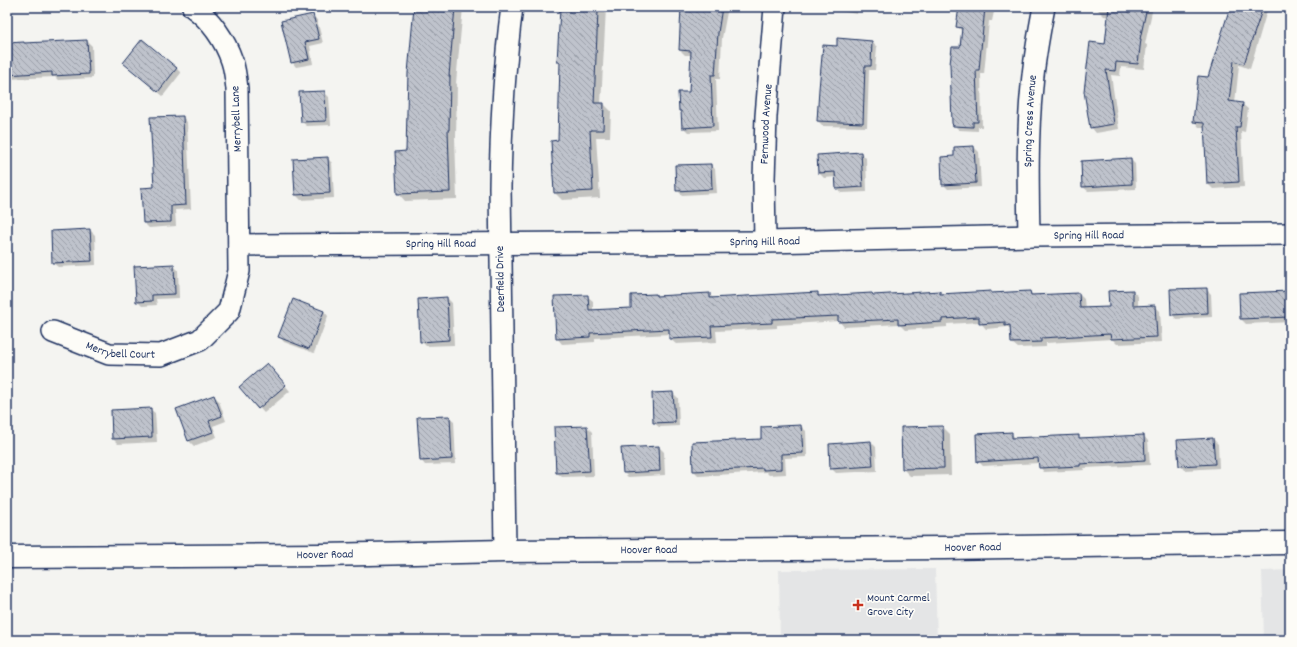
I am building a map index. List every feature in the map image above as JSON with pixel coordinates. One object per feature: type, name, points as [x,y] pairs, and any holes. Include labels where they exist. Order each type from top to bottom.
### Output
[{"type":"main road","name":"Hoover Road","points":[[7,557],[324,555],[505,551],[929,548],[1290,543]]},
{"type":"street","name":"Merrybell Lane","points":[[193,7],[204,15],[221,37],[233,62],[237,89],[239,245]]},
{"type":"street","name":"Deerfield Drive","points":[[505,551],[500,244],[501,131],[507,47],[512,7]]},
{"type":"street","name":"Fernwood Avenue","points":[[765,242],[764,179],[766,116],[775,7]]},
{"type":"street","name":"Spring Cress Avenue","points":[[1029,236],[1028,169],[1032,86],[1038,37],[1044,7]]},
{"type":"street","name":"Spring Hill Road","points":[[239,245],[765,242],[1029,236],[1290,234]]},
{"type":"street","name":"Merrybell Court","points":[[53,332],[109,354],[162,355],[200,340],[229,311],[240,271],[239,245]]},
{"type":"shaded area","name":"Mount Carmel Grove City","points":[[935,569],[937,640],[780,640],[779,570]]},
{"type":"shaded area","points":[[1290,570],[1290,640],[1264,640],[1262,571]]},
{"type":"building","points":[[414,7],[455,7],[449,76],[448,130],[450,192],[397,194],[395,152],[406,151],[408,73]]},
{"type":"building","points":[[681,7],[722,7],[718,33],[715,75],[711,75],[713,126],[682,128],[678,92],[689,92],[691,51],[679,50]]},
{"type":"building","points":[[959,7],[985,7],[979,70],[976,70],[978,122],[973,122],[973,127],[953,126],[952,123],[950,64],[952,47],[960,47],[962,28],[956,27]]},
{"type":"building","points":[[1109,7],[1147,7],[1140,39],[1138,64],[1116,62],[1115,71],[1106,70],[1114,124],[1090,128],[1084,91],[1090,42],[1105,44]]},
{"type":"building","points":[[1230,7],[1263,7],[1244,64],[1234,61],[1229,101],[1243,103],[1240,127],[1236,127],[1239,182],[1207,184],[1204,123],[1193,122],[1198,76],[1208,77]]},
{"type":"building","points":[[560,9],[598,11],[594,103],[604,103],[603,130],[590,130],[593,191],[554,193],[551,141],[558,140],[560,62],[557,62]]},
{"type":"building","points":[[313,14],[319,39],[305,42],[309,59],[291,63],[281,21]]},
{"type":"building","points":[[837,38],[872,41],[871,66],[865,66],[863,123],[817,121],[823,45],[837,46]]},
{"type":"building","points":[[142,39],[177,68],[158,92],[123,63]]},
{"type":"building","points":[[87,40],[89,74],[52,76],[52,72],[7,75],[7,43]]},
{"type":"building","points":[[325,91],[326,121],[301,122],[299,92]]},
{"type":"building","points":[[183,116],[186,205],[171,206],[171,222],[143,223],[141,188],[154,187],[150,117]]},
{"type":"building","points":[[974,146],[976,183],[942,185],[941,157],[954,156],[954,147]]},
{"type":"building","points":[[861,152],[863,187],[836,189],[835,172],[818,173],[817,155]]},
{"type":"building","points":[[328,157],[330,193],[295,195],[293,159]]},
{"type":"building","points":[[1131,158],[1132,184],[1082,187],[1081,161]]},
{"type":"building","points":[[711,164],[712,189],[676,191],[675,165]]},
{"type":"building","points":[[90,229],[92,261],[52,263],[51,231]]},
{"type":"building","points":[[174,264],[175,294],[152,295],[152,301],[136,302],[134,266]]},
{"type":"building","points":[[1207,288],[1208,313],[1171,315],[1170,289]]},
{"type":"building","points":[[1133,290],[1133,306],[1155,305],[1157,337],[1111,339],[1110,334],[1041,338],[1041,342],[1011,343],[1010,325],[1005,326],[1005,322],[979,324],[979,317],[942,319],[942,322],[898,325],[898,319],[838,322],[838,316],[772,319],[772,323],[711,326],[712,337],[669,339],[669,329],[590,333],[590,337],[556,339],[554,296],[588,295],[589,310],[631,308],[631,295],[656,294],[656,296],[710,293],[710,298],[818,292],[818,296],[872,293],[873,295],[940,291],[940,294],[991,291],[991,293],[1030,291],[1031,295],[1079,293],[1080,308],[1109,307],[1108,291]]},
{"type":"building","points":[[1290,291],[1290,317],[1240,319],[1239,293]]},
{"type":"building","points":[[447,297],[449,340],[420,342],[418,299]]},
{"type":"building","points":[[293,299],[324,311],[309,349],[278,337]]},
{"type":"building","points":[[267,363],[286,385],[258,409],[239,387]]},
{"type":"building","points":[[673,392],[675,422],[653,423],[652,393]]},
{"type":"building","points":[[214,395],[222,416],[209,421],[213,432],[188,441],[176,409]]},
{"type":"building","points":[[151,408],[152,437],[112,439],[111,410]]},
{"type":"building","points":[[450,416],[452,459],[420,461],[417,417]]},
{"type":"building","points":[[801,425],[803,453],[781,454],[781,469],[763,470],[763,468],[693,471],[692,442],[761,439],[761,427]]},
{"type":"building","points":[[587,426],[590,471],[556,473],[554,427]]},
{"type":"building","points":[[943,426],[944,468],[902,469],[901,427]]},
{"type":"building","points":[[1012,432],[1012,438],[1079,435],[1079,438],[1144,435],[1145,460],[1039,468],[1038,458],[977,462],[976,434]]},
{"type":"building","points":[[1213,438],[1215,464],[1179,466],[1177,440]]},
{"type":"building","points":[[871,441],[873,466],[830,469],[829,444]]},
{"type":"building","points":[[659,446],[660,471],[623,473],[621,448]]},
{"type":"place","name":"Mount Carmel Grove City","points":[[858,605]]}]
